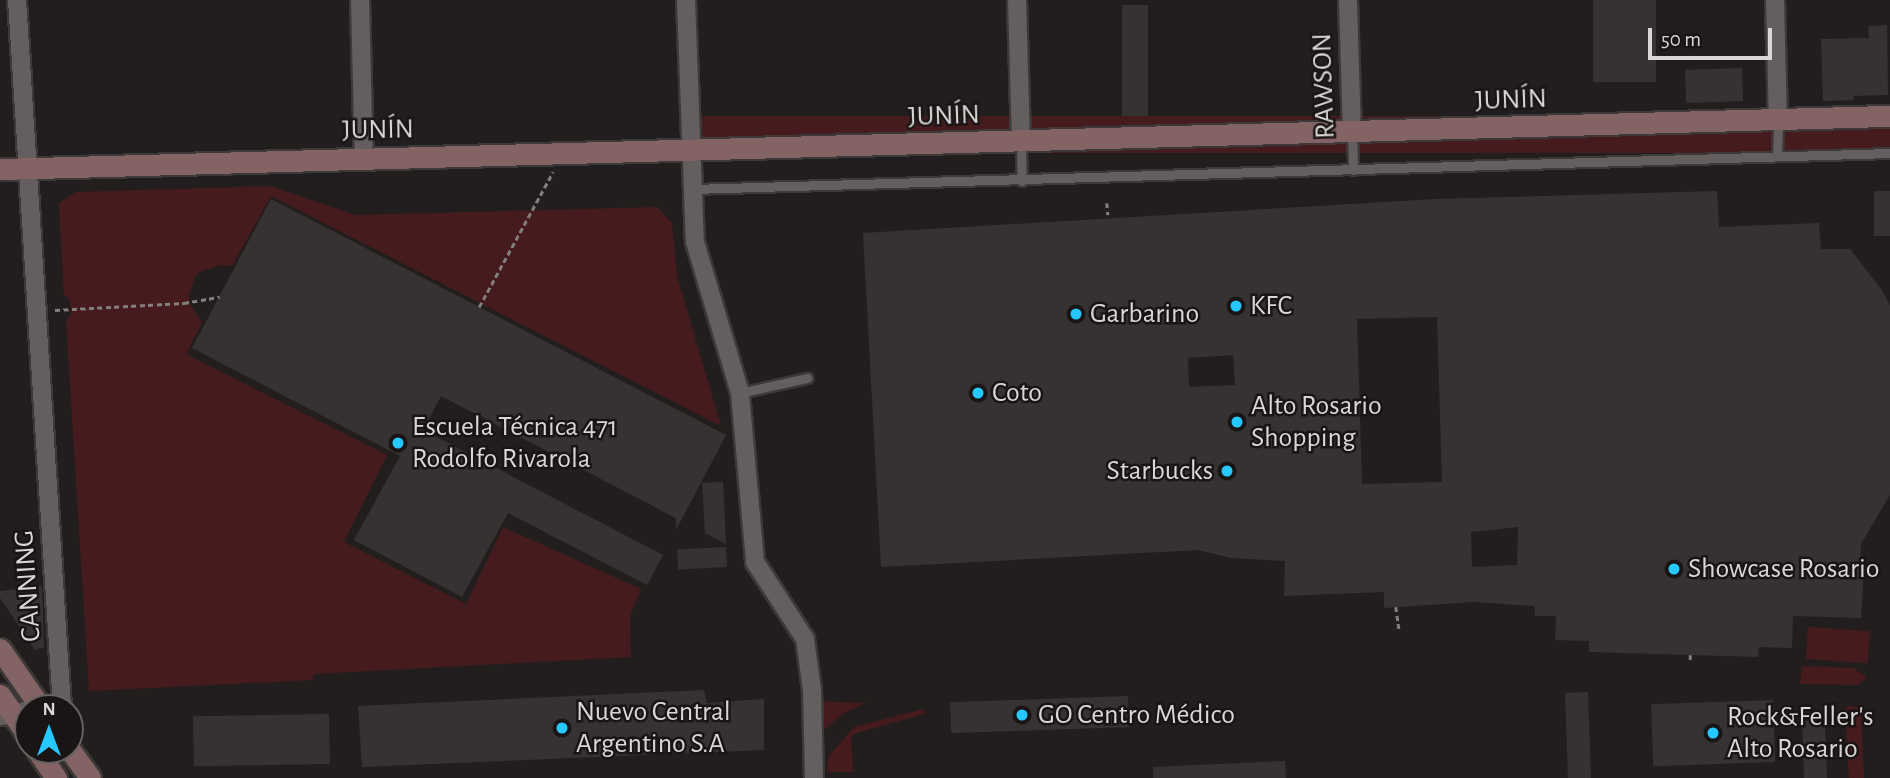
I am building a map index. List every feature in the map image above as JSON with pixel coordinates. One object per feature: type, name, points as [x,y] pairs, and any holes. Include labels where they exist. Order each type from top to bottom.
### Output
[{"type":"main road","name":"JUNÍN","points":[[0,169],[1890,116]]},
{"type":"main road","points":[[0,649],[18,694]]},
{"type":"street","name":"CANNING","points":[[17,0],[62,694]]},
{"type":"street","points":[[360,0],[364,159]]},
{"type":"street","points":[[686,0],[695,242],[740,393],[755,562],[805,639],[812,690],[814,778]]},
{"type":"street","points":[[1017,0],[1021,142]]},
{"type":"street","name":"RAWSON","points":[[1348,0],[1352,133]]},
{"type":"street","points":[[1775,0],[1778,120]]},
{"type":"lane","points":[[1777,156],[1778,120]]},
{"type":"lane","name":"RAWSON","points":[[1352,133],[1353,170]]},
{"type":"lane","points":[[1021,142],[1022,181]]},
{"type":"lane","points":[[691,189],[1890,153]]},
{"type":"lane","points":[[740,393],[807,378]]},
{"type":"path","points":[[479,307],[563,154]]},
{"type":"path","points":[[1107,203],[1108,215]]},
{"type":"path","points":[[37,311],[184,303],[219,297]]},
{"type":"path","points":[[1396,607],[1399,629]]},
{"type":"path","points":[[1690,655],[1690,660]]},
{"type":"shaded area","points":[[689,116],[1890,116],[1890,153],[689,153]]},
{"type":"shaded area","points":[[270,186],[355,215],[657,207],[672,223],[677,276],[721,426],[271,196],[232,266],[221,265],[201,271],[195,276],[189,295],[190,305],[202,322],[186,354],[387,455],[344,542],[466,604],[503,527],[641,589],[630,616],[631,657],[314,674],[313,680],[89,691],[66,320],[71,315],[70,301],[64,294],[59,203],[76,192]]},
{"type":"shaded area","points":[[1808,627],[1870,631],[1868,663],[1806,659]]},
{"type":"shaded area","points":[[1802,666],[1853,668],[1867,677],[1858,685],[1800,684]]},
{"type":"shaded area","points":[[820,700],[866,703],[844,713],[823,731]]},
{"type":"shaded area","points":[[1849,706],[1861,708],[1864,778],[1849,778],[1845,709]]},
{"type":"shaded area","points":[[923,709],[925,714],[856,733],[851,737],[853,772],[827,772],[828,757],[854,727]]},
{"type":"building","points":[[1593,0],[1656,0],[1656,82],[1593,82]]},
{"type":"building","points":[[1122,5],[1148,5],[1148,116],[1122,116]]},
{"type":"building","points":[[1887,25],[1888,95],[1853,96],[1854,100],[1823,101],[1821,39],[1869,38],[1868,26]]},
{"type":"building","points":[[1742,68],[1743,101],[1686,103],[1685,70]]},
{"type":"building","points":[[1717,191],[1719,227],[1819,223],[1821,249],[1850,249],[1890,305],[1890,495],[1861,544],[1860,571],[1864,572],[1861,618],[1793,616],[1792,648],[1759,647],[1758,657],[1589,652],[1589,641],[1555,640],[1556,616],[1535,616],[1534,606],[1474,602],[1384,608],[1384,592],[1284,596],[1285,561],[1231,558],[1198,550],[881,567],[863,233],[1436,199]],"holes":[[[1437,317],[1442,482],[1362,484],[1357,319]],[[1233,355],[1235,385],[1189,387],[1188,358]],[[1518,527],[1517,565],[1472,567],[1471,532]]]},
{"type":"building","points":[[1874,191],[1890,191],[1890,236],[1874,236]]},
{"type":"building","points":[[271,199],[726,435],[676,530],[676,518],[441,396],[423,430],[663,555],[647,585],[508,513],[462,597],[354,540],[400,456],[192,348]]},
{"type":"building","points":[[723,482],[726,544],[705,533],[702,483]]},
{"type":"building","points":[[726,547],[727,567],[678,570],[677,550]]},
{"type":"building","points":[[42,586],[44,647],[35,650],[0,598],[0,591]]},
{"type":"building","name":"Nuevo Central Argentino S.A","points":[[704,690],[707,703],[764,699],[764,750],[362,767],[358,706]]},
{"type":"building","points":[[1588,692],[1591,778],[1568,778],[1565,693]]},
{"type":"building","name":"GO Centro Médico","points":[[1128,696],[1129,727],[951,733],[950,702]]},
{"type":"building","name":"Rock&Feller's Alto Rosario","points":[[1773,700],[1775,762],[1653,766],[1651,704]]},
{"type":"building","points":[[329,714],[330,764],[194,766],[193,716]]},
{"type":"building","points":[[1825,720],[1827,778],[1804,778],[1802,721]]},
{"type":"building","points":[[1285,761],[1286,778],[1153,778],[1153,767]]},
{"type":"place","name":"KFC","points":[[1236,306]]},
{"type":"place","name":"Garbarino","points":[[1076,314]]},
{"type":"place","name":"Coto","points":[[978,393]]},
{"type":"place","name":"Alto Rosario Shopping","points":[[1237,422]]},
{"type":"place","name":"Escuela Técnica 471 Rodolfo Rivarola","points":[[398,443]]},
{"type":"place","name":"Starbucks","points":[[1227,471]]},
{"type":"place","name":"Showcase Rosario","points":[[1674,569]]},
{"type":"place","name":"GO Centro Médico","points":[[1022,715]]},
{"type":"place","name":"Nuevo Central Argentino S.A","points":[[562,728]]},
{"type":"place","name":"Rock&Feller's Alto Rosario","points":[[1713,733]]}]
